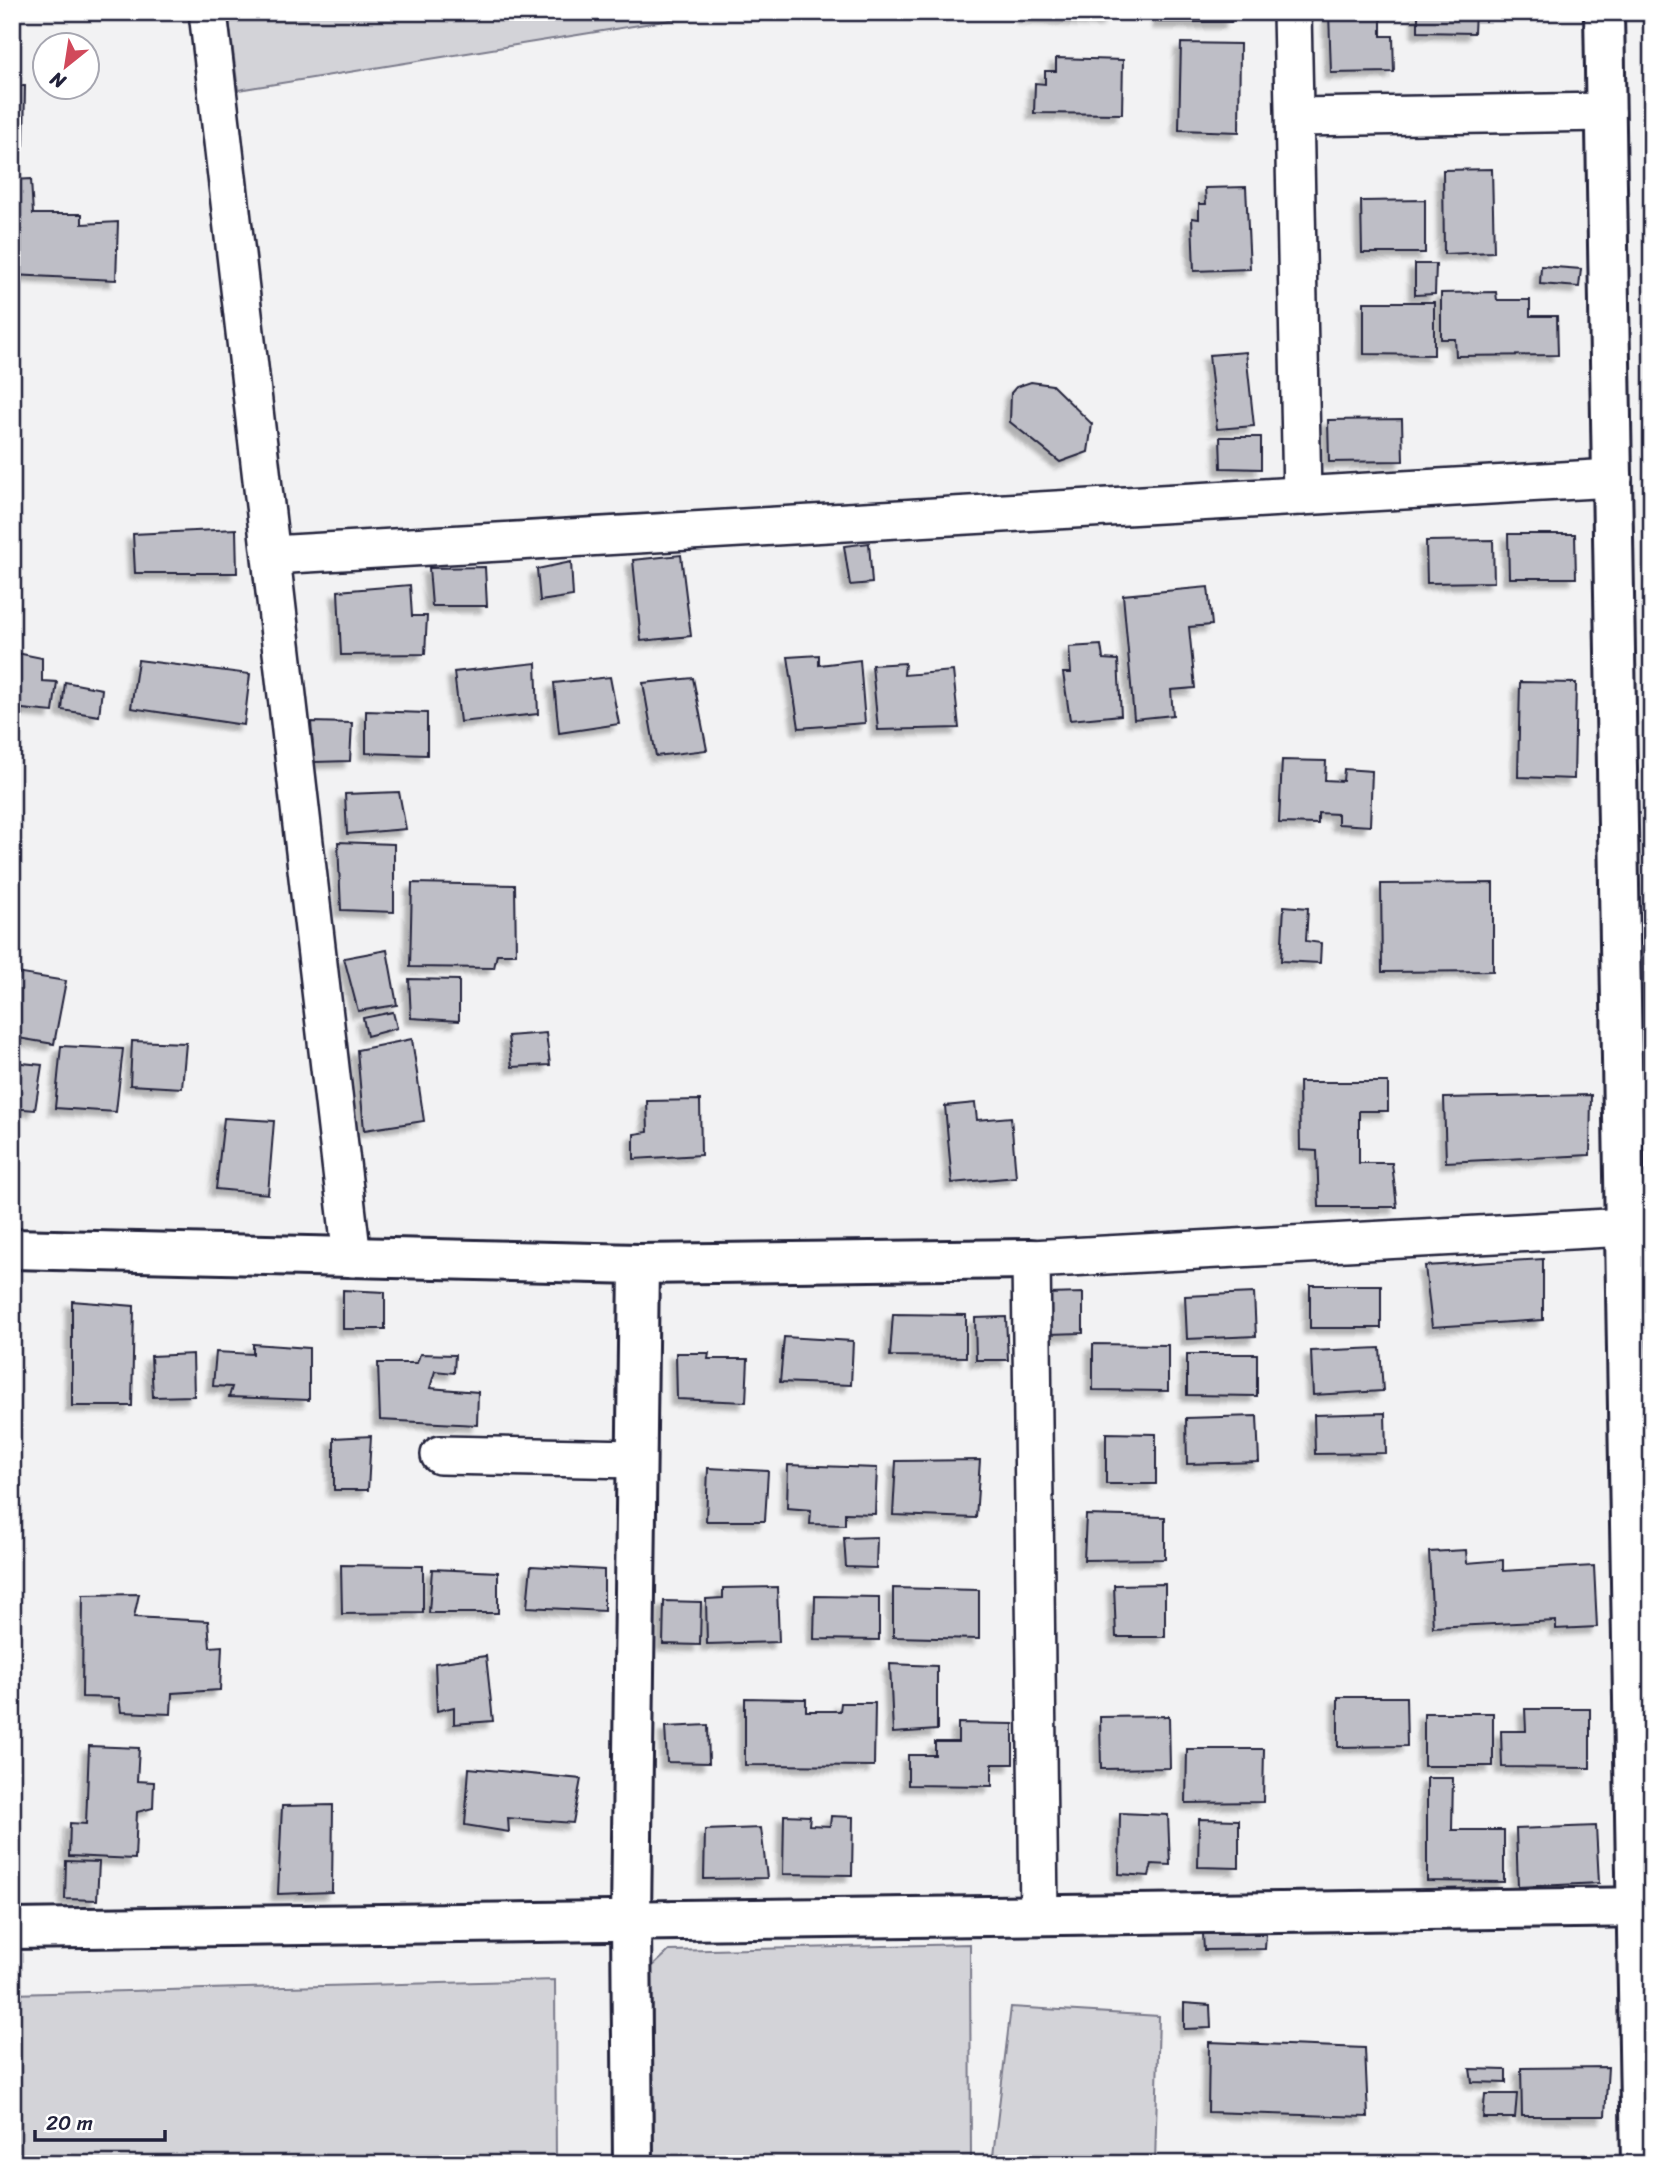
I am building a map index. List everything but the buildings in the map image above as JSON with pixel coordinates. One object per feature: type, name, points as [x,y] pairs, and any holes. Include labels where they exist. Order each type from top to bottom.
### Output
[{"type":"street","points":[[208,12],[352,1258]]},
{"type":"street","points":[[1292,12],[1302,496]]},
{"type":"street","points":[[1604,12],[1613,478],[1636,855],[1626,1227],[1643,1907],[1640,2164]]},
{"type":"street","points":[[1296,117],[1606,112]]},
{"type":"street","points":[[272,555],[1613,478]]},
{"type":"street","points":[[12,1249],[639,1264],[1031,1259],[1626,1227]]},
{"type":"street","points":[[1031,1259],[1039,1915]]},
{"type":"street","points":[[633,2164],[631,1920],[639,1264]]},
{"type":"street","points":[[440,1455],[636,1459]]},
{"type":"street","points":[[12,1929],[1643,1907]]},
{"type":"shaded area","points":[[228,12],[720,12],[238,90]]},
{"type":"shaded area","points":[[970,1944],[971,2164],[654,2164],[652,1967],[669,1951]]},
{"type":"shaded area","points":[[555,1980],[556,2164],[12,2164],[12,1994]]},
{"type":"shaded area","points":[[1011,2007],[1159,2016],[1155,2164],[992,2164]]}]
